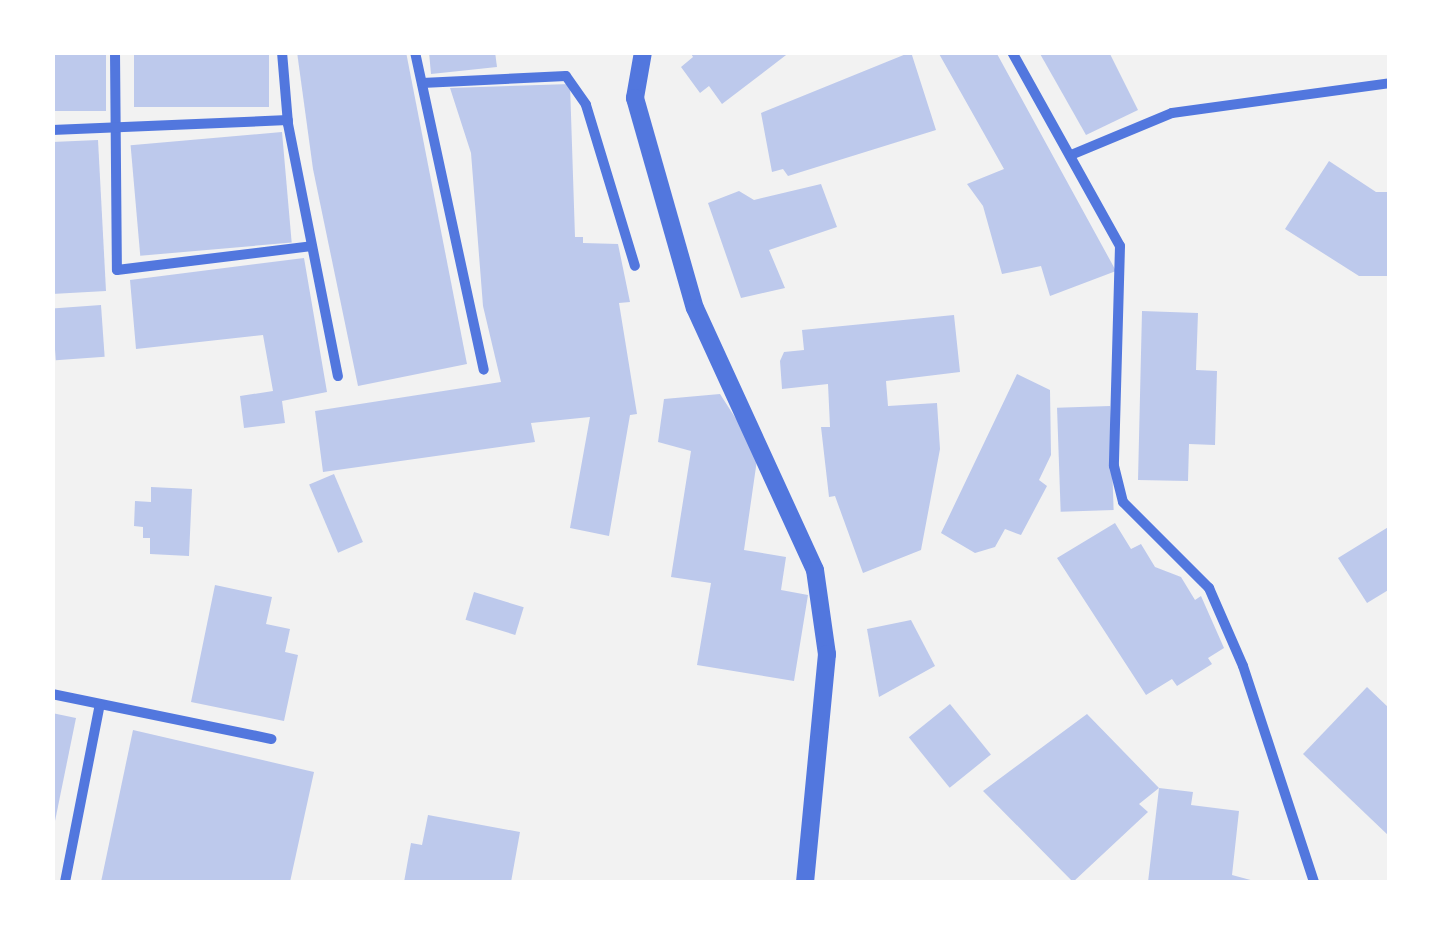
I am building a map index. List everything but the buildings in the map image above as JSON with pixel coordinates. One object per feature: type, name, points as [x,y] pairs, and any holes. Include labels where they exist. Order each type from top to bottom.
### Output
[{"type":"street","points":[[114,52],[112,128],[117,270],[312,246]]},
{"type":"street","points":[[282,52],[288,120],[338,376]]},
{"type":"street","points":[[415,52],[484,370]]},
{"type":"street","points":[[643,52],[635,98],[696,308],[814,570],[828,654],[806,882]]},
{"type":"street","points":[[1012,52],[1120,246],[1114,466],[1123,502],[1209,588],[1242,666],[1314,882]]},
{"type":"street","points":[[422,83],[566,76],[586,105],[636,266]]},
{"type":"street","points":[[1071,155],[1172,112],[1390,83]]},
{"type":"street","points":[[52,130],[288,120]]},
{"type":"street","points":[[52,694],[271,739]]},
{"type":"street","points":[[65,882],[100,704]]}]
